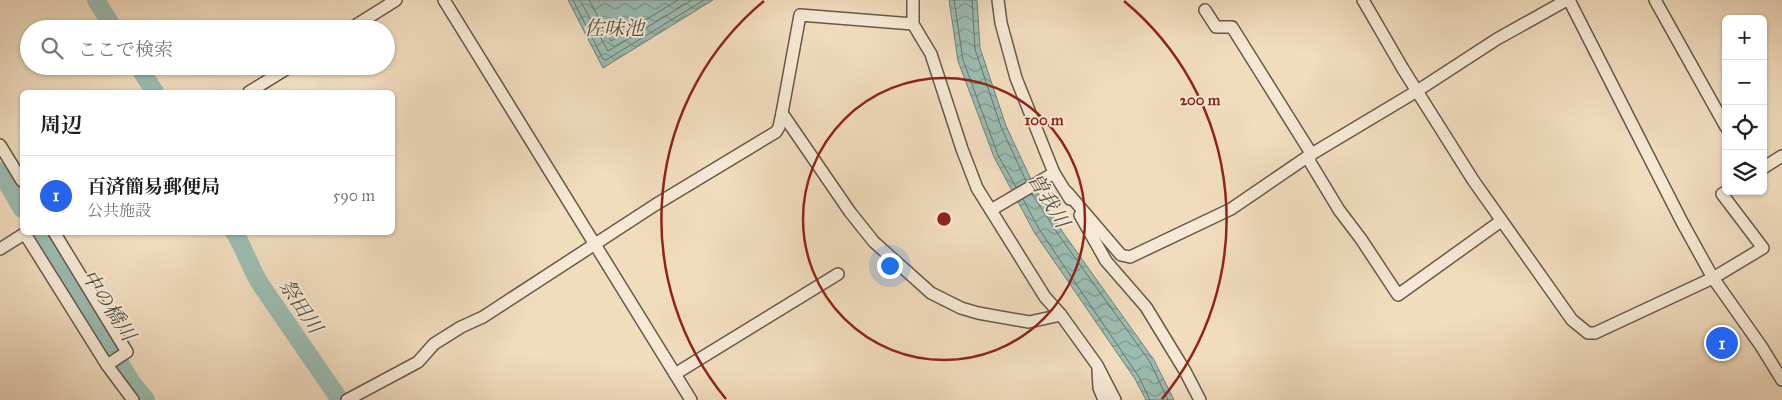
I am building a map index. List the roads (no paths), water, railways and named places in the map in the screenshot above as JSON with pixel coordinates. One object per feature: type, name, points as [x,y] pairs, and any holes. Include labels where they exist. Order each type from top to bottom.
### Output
[{"type":"street","points":[[364,20],[396,0]]},
{"type":"street","points":[[444,0],[691,400]]},
{"type":"street","points":[[913,0],[913,24],[931,54],[964,156],[977,188],[994,208],[1045,296],[1062,315],[1097,365],[1115,400]]},
{"type":"street","points":[[998,0],[1000,23],[1016,78],[1050,174],[1121,255],[1130,257],[1231,209],[1310,155],[1497,39],[1564,1],[1713,278],[1761,346],[1782,380]]},
{"type":"street","points":[[1363,0],[1416,91],[1501,221],[1572,320],[1588,333],[1595,333],[1713,278],[1763,248],[1723,195]]},
{"type":"street","points":[[1655,0],[1722,119]]},
{"type":"street","points":[[1205,10],[1216,28],[1232,27],[1309,150],[1310,162],[1339,210],[1361,239],[1398,295],[1501,221]]},
{"type":"street","points":[[346,400],[418,362],[434,344],[461,327],[483,317],[655,205],[776,132],[782,113],[800,15],[913,24]]},
{"type":"street","points":[[252,90],[276,75]]},
{"type":"street","points":[[782,113],[850,212],[874,242],[931,293],[961,308],[1029,322],[1062,315]]},
{"type":"street","points":[[0,145],[20,178]]},
{"type":"street","points":[[1767,165],[1782,156]]},
{"type":"street","points":[[994,208],[1050,174]]},
{"type":"street","points":[[1066,192],[1106,261],[1146,307],[1185,371],[1200,400]]},
{"type":"street","points":[[0,249],[23,235]]},
{"type":"street","points":[[27,235],[108,365],[133,400]]},
{"type":"street","points":[[56,235],[128,352],[108,365]]},
{"type":"street","points":[[675,374],[838,274]]},
{"type":"street","points":[[1097,365],[1099,388],[1104,400]]},
{"type":"water","name":"佐味池","points":[[568,0],[713,0],[603,68]]},
{"type":"water","points":[[949,0],[977,0],[980,48],[1006,126],[1036,190],[1064,234],[1154,360],[1174,400],[1146,400],[1135,379],[1034,232],[994,157],[958,61]]},
{"type":"waterway","name":"祭田川","points":[[96,0],[108,20]]},
{"type":"waterway","name":"祭田川","points":[[144,75],[154,90]]},
{"type":"waterway","name":"中の橋川","points":[[0,171],[20,206]]},
{"type":"waterway","name":"中の橋川","points":[[39,235],[133,384],[146,400]]},
{"type":"waterway","name":"祭田川","points":[[236,235],[261,285],[340,400]]},
{"type":"place","name":"百済簡易郵便局","points":[[1722,343]]},
{"type":"water label","name":"曽我川","points":[[1049,200]]}]
